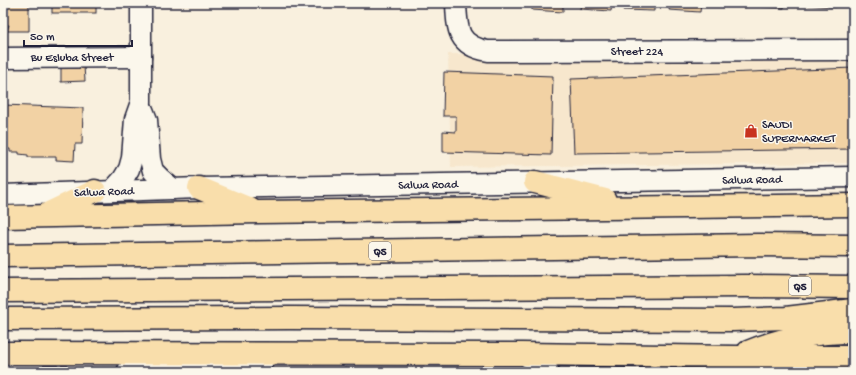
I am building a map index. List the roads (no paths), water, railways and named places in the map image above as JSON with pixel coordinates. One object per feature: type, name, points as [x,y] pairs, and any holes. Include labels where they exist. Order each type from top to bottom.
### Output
[{"type":"main road","points":[[535,182],[635,207]]},
{"type":"main road","points":[[199,188],[259,212]]},
{"type":"main road","points":[[43,217],[104,191]]},
{"type":"main road","name":"Salwa Road","points":[[3,217],[259,212],[853,205]]},
{"type":"main road","name":"Q5","points":[[3,256],[757,245],[853,246]]},
{"type":"main road","name":"Q5","points":[[3,291],[746,286],[853,287]]},
{"type":"main road","points":[[3,319],[289,318],[733,320],[786,318],[853,310]]},
{"type":"main road","points":[[736,357],[776,342],[797,337],[853,332]]},
{"type":"main road","points":[[3,353],[522,354],[853,358]]},
{"type":"street","points":[[104,191],[123,179],[129,169],[132,158],[136,120],[141,102],[141,3]]},
{"type":"street","name":"Street 224","points":[[456,3],[456,24],[460,35],[467,43],[477,49],[488,51],[853,50]]},
{"type":"street","name":"Bu Esluba Street","points":[[3,58],[141,57]]},
{"type":"street","points":[[141,102],[147,120],[150,159],[153,171],[173,189]]},
{"type":"street","name":"Salwa Road","points":[[3,195],[199,188],[853,177]]},
{"type":"street","points":[[126,372],[203,368],[248,363],[304,354]]},
{"type":"street","points":[[522,354],[536,361],[549,372]]},
{"type":"place","name":"SAUDI SUPERMARKET","points":[[751,131]]}]
